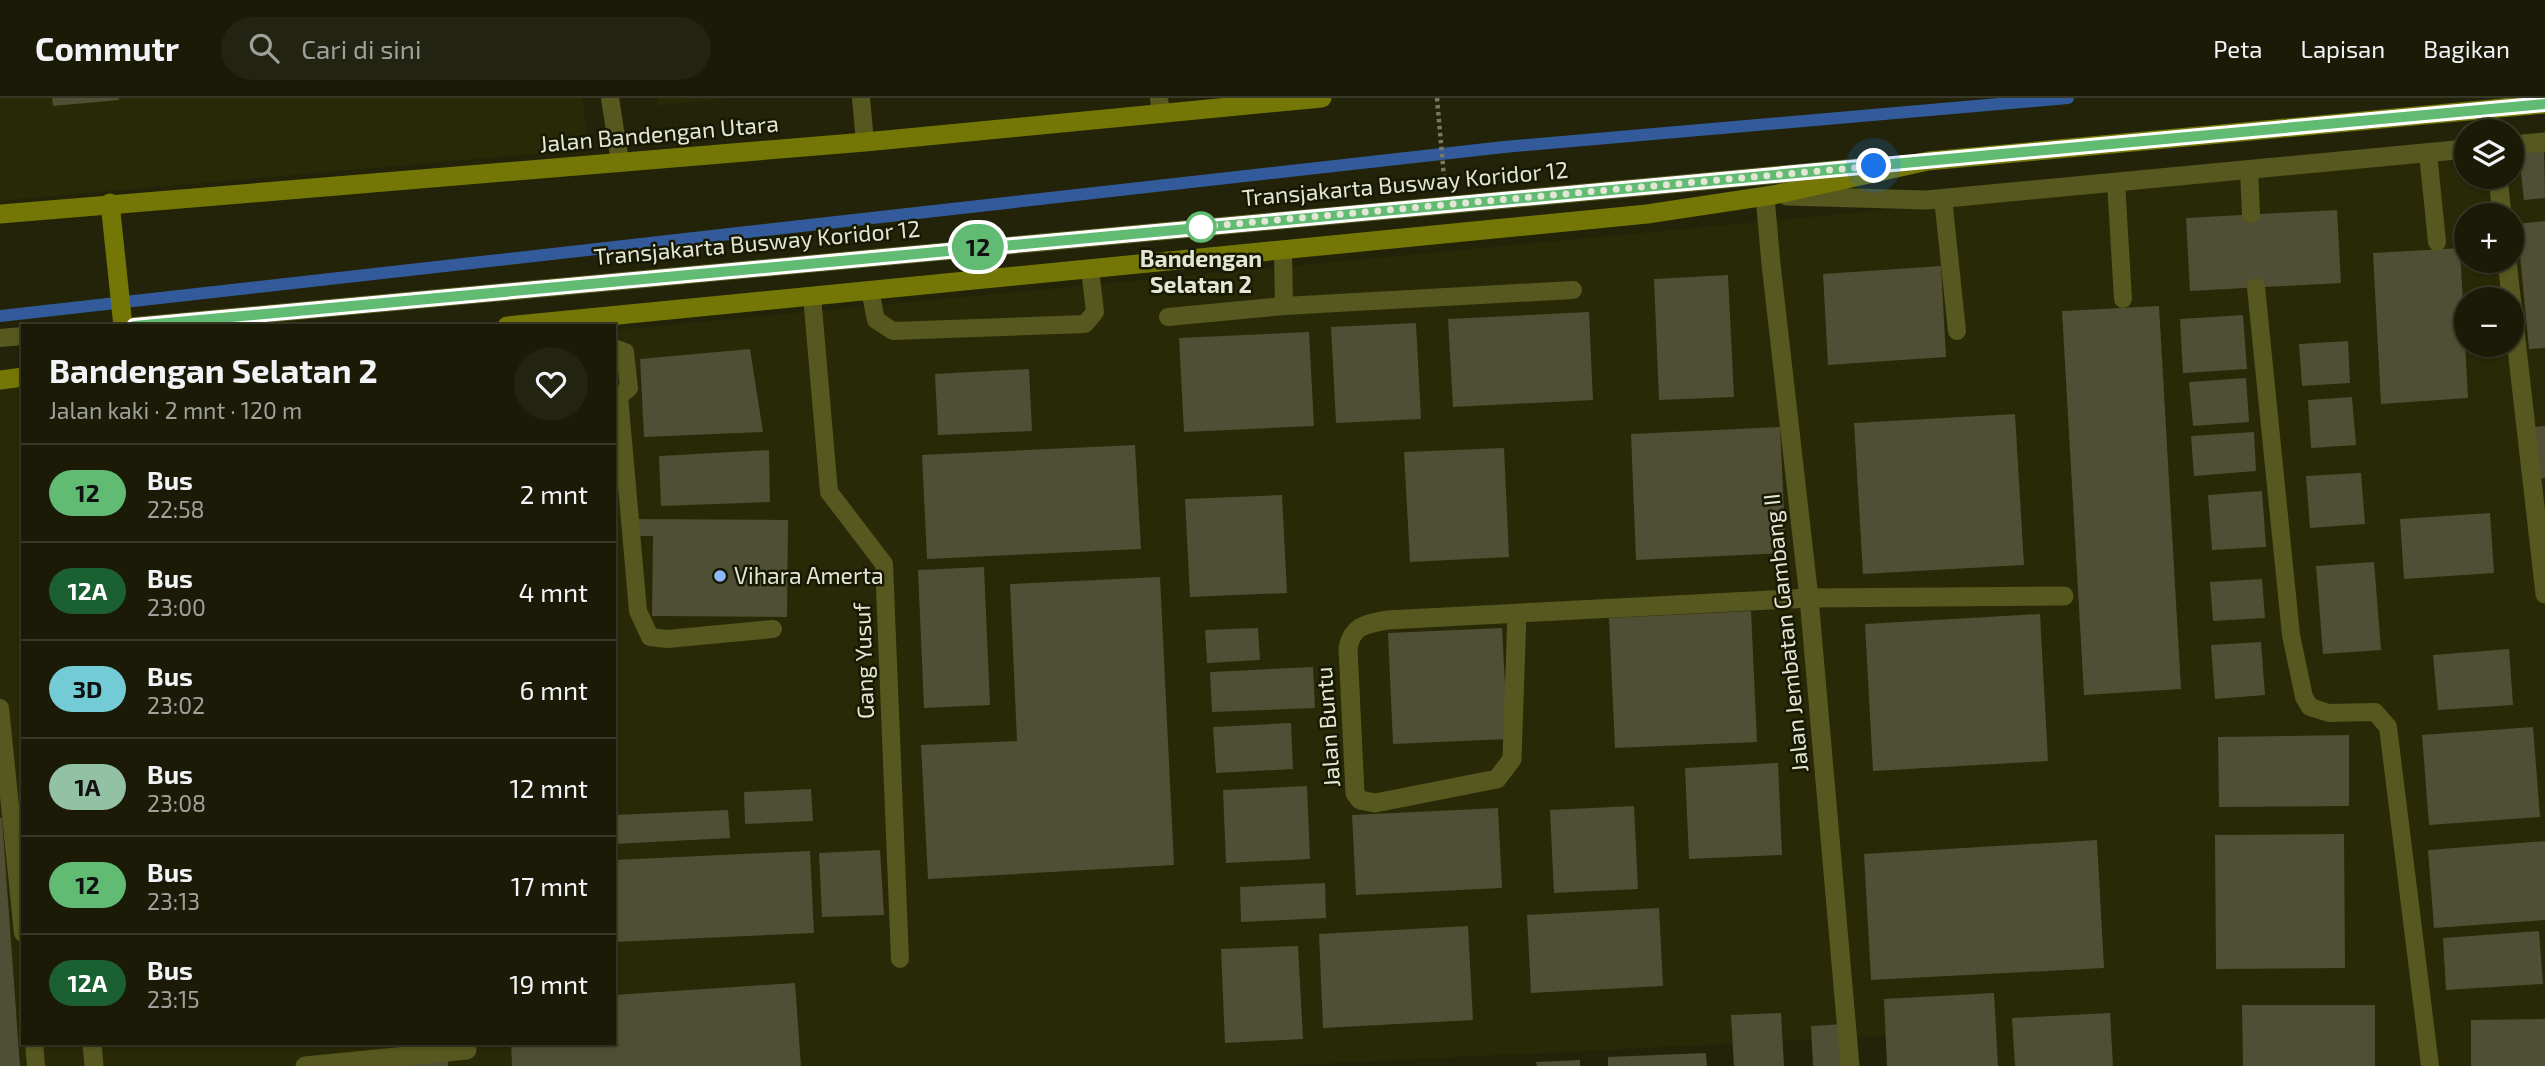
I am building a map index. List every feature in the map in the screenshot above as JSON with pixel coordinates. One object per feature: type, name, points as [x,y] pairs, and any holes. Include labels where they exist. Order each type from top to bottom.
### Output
[{"type":"main road","name":"Jalan Bandengan Utara","points":[[0,214],[864,142],[1160,106],[1322,98]]},
{"type":"main road","points":[[541,324],[609,320],[870,290],[1647,214],[1769,196],[1928,161],[2545,104]]},
{"type":"main road","points":[[110,203],[126,324]]},
{"type":"main road","points":[[0,380],[21,377]]},
{"type":"street","points":[[2524,144],[2545,142]]},
{"type":"street","points":[[1769,196],[1926,200],[2454,150]]},
{"type":"street","name":"Jalan Jembatan Gambang II","points":[[1769,196],[1771,264],[1809,598],[1850,1066]]},
{"type":"street","points":[[2509,273],[2540,512],[2545,594]]},
{"type":"street","name":"Jalan Buntu","points":[[1517,613],[1511,759],[1497,779],[1375,803],[1360,800],[1355,793],[1351,729],[1348,680],[1350,637],[1355,631],[1369,624],[1387,620],[1517,613],[1809,598],[2064,596]]},
{"type":"street","points":[[92,1045],[94,1066]]},
{"type":"street","points":[[305,1066],[467,1053]]},
{"type":"lane","points":[[610,98],[620,162]]},
{"type":"lane","points":[[861,98],[864,142]]},
{"type":"lane","points":[[2428,153],[2437,242]]},
{"type":"lane","name":"Transjakarta Busway Koridor 12","points":[[137,324],[1928,161]]},
{"type":"lane","points":[[2249,170],[2251,214]]},
{"type":"lane","points":[[2116,182],[2123,299]]},
{"type":"lane","points":[[1944,198],[1957,331]]},
{"type":"lane","points":[[1283,250],[1284,306]]},
{"type":"lane","points":[[870,290],[876,320],[893,331],[1085,324],[1095,312],[1090,269]]},
{"type":"lane","points":[[2256,287],[2291,635],[2304,696],[2310,707],[2329,713],[2375,712],[2388,727],[2430,1066]]},
{"type":"lane","points":[[1168,317],[1284,306],[1573,290]]},
{"type":"lane","name":"Gang Yusuf","points":[[812,296],[829,492],[884,564],[900,959]]},
{"type":"lane","points":[[0,338],[21,336]]},
{"type":"lane","points":[[616,349],[625,352],[629,388],[616,395],[638,611],[650,637],[667,639],[773,629]]},
{"type":"lane","points":[[0,708],[21,913]]},
{"type":"lane","points":[[34,1045],[36,1066]]},
{"type":"shaded area","points":[[0,98],[583,98],[588,149],[0,201]]},
{"type":"shaded area","points":[[657,98],[727,98],[658,106]]},
{"type":"shaded area","points":[[2545,148],[2545,1066],[1896,1066],[1892,1036],[1275,1066],[0,1066],[0,388],[21,386],[21,1045],[616,1045],[616,330],[2454,156],[2454,189],[2524,189],[2524,150]]},
{"type":"building","points":[[52,98],[119,98],[119,100],[53,106]]},
{"type":"building","points":[[2544,151],[2545,198],[2524,200],[2524,153]]},
{"type":"building","points":[[2337,210],[2341,283],[2190,291],[2186,218]]},
{"type":"building","points":[[2545,221],[2545,348],[2529,349],[2522,273],[2524,273],[2524,223]]},
{"type":"building","points":[[2454,248],[2454,273],[2461,273],[2462,287],[2454,287],[2454,357],[2466,357],[2468,398],[2381,404],[2373,253]]},
{"type":"building","points":[[1941,266],[1946,357],[1828,365],[1823,274]]},
{"type":"building","points":[[1728,275],[1734,397],[1659,400],[1654,279]]},
{"type":"building","points":[[2159,306],[2181,689],[2084,695],[2062,311]]},
{"type":"building","points":[[1589,312],[1593,400],[1453,407],[1448,319]]},
{"type":"building","points":[[2243,315],[2247,369],[2183,373],[2180,319]]},
{"type":"building","points":[[1416,323],[1421,419],[1336,423],[1331,327]]},
{"type":"building","points":[[1309,332],[1314,426],[1184,432],[1179,338]]},
{"type":"building","points":[[2348,341],[2350,383],[2302,386],[2299,344]]},
{"type":"building","points":[[750,349],[763,432],[644,437],[640,359]]},
{"type":"building","points":[[1029,369],[1032,431],[938,435],[935,374]]},
{"type":"building","points":[[2246,378],[2249,422],[2193,426],[2189,382]]},
{"type":"building","points":[[2352,397],[2356,445],[2311,448],[2308,400]]},
{"type":"building","points":[[2015,414],[2024,565],[1863,574],[1854,423]]},
{"type":"building","points":[[2545,426],[2545,478],[2539,479],[2534,427]]},
{"type":"building","points":[[1780,427],[1786,553],[1636,560],[1631,434]]},
{"type":"building","points":[[2254,432],[2256,471],[2194,476],[2191,436]]},
{"type":"building","points":[[1135,445],[1141,549],[927,559],[922,455]]},
{"type":"building","points":[[1504,448],[1509,557],[1410,562],[1404,452]]},
{"type":"building","points":[[769,450],[770,502],[661,506],[659,456]]},
{"type":"building","points":[[2361,473],[2365,524],[2310,528],[2306,476]]},
{"type":"building","points":[[2262,491],[2266,547],[2212,550],[2208,495]]},
{"type":"building","points":[[1282,495],[1287,593],[1190,597],[1185,499]]},
{"type":"building","points":[[2490,513],[2494,573],[2404,579],[2400,519]]},
{"type":"building","name":"Vihara Amerta","points":[[632,519],[788,520],[787,617],[652,616],[653,536],[632,536]]},
{"type":"building","points":[[2374,562],[2381,650],[2323,654],[2316,566]]},
{"type":"building","points":[[984,567],[990,705],[924,708],[918,570]]},
{"type":"building","points":[[1160,577],[1174,865],[928,879],[921,745],[1017,741],[1010,584]]},
{"type":"building","points":[[2262,579],[2265,618],[2213,621],[2210,582]]},
{"type":"building","points":[[1751,611],[1757,742],[1615,748],[1609,618]]},
{"type":"building","points":[[2040,614],[2048,761],[1873,771],[1865,624]]},
{"type":"building","points":[[1258,628],[1260,660],[1207,663],[1205,630]]},
{"type":"building","points":[[1502,628],[1508,739],[1393,744],[1388,633]]},
{"type":"building","points":[[2261,642],[2265,695],[2215,699],[2211,645]]},
{"type":"building","points":[[2509,649],[2513,705],[2438,710],[2433,655]]},
{"type":"building","points":[[1313,667],[1315,708],[1212,712],[1210,672]]},
{"type":"building","points":[[1291,723],[1293,769],[1216,773],[1213,727]]},
{"type":"building","points":[[2533,727],[2540,817],[2429,825],[2422,735]]},
{"type":"building","points":[[2349,735],[2349,806],[2219,807],[2218,737]]},
{"type":"building","points":[[1778,763],[1782,855],[1689,859],[1685,768]]},
{"type":"building","points":[[1307,786],[1310,859],[1226,863],[1223,790]]},
{"type":"building","points":[[811,789],[813,821],[745,824],[744,792]]},
{"type":"building","points":[[1634,806],[1638,889],[1554,893],[1550,810]]},
{"type":"building","points":[[1498,808],[1502,888],[1356,895],[1352,815]]},
{"type":"building","points":[[728,810],[730,838],[616,844],[616,815]]},
{"type":"building","points":[[2,818],[20,1066],[0,1066]]},
{"type":"building","points":[[2344,834],[2345,968],[2216,969],[2215,835]]},
{"type":"building","points":[[2097,840],[2104,968],[1871,980],[1864,854]]},
{"type":"building","points":[[2545,841],[2545,920],[2434,928],[2428,850]]},
{"type":"building","points":[[880,850],[884,915],[822,917],[819,853]]},
{"type":"building","points":[[810,851],[814,933],[616,942],[616,860]]},
{"type":"building","points":[[1325,883],[1326,918],[1241,922],[1240,887]]},
{"type":"building","points":[[1659,908],[1663,986],[1531,993],[1527,915]]},
{"type":"building","points":[[1468,926],[1473,1020],[1323,1028],[1319,934]]},
{"type":"building","points":[[2539,931],[2543,984],[2446,990],[2443,938]]},
{"type":"building","points":[[1298,946],[1303,1039],[1225,1043],[1221,949]]},
{"type":"building","points":[[795,983],[801,1066],[512,1066],[511,1045],[616,1045],[616,995]]},
{"type":"building","points":[[1994,993],[1998,1066],[1887,1066],[1884,999]]},
{"type":"building","points":[[2242,1005],[2375,1005],[2375,1066],[2243,1066]]},
{"type":"building","points":[[1781,1013],[1784,1066],[1734,1066],[1731,1015]]},
{"type":"building","points":[[2110,1013],[2113,1066],[2015,1066],[2012,1018]]},
{"type":"building","points":[[2545,1019],[2545,1066],[2471,1066],[2471,1020]]},
{"type":"building","points":[[1844,1024],[1846,1066],[1813,1066],[1811,1026]]},
{"type":"building","points":[[1706,1053],[1707,1066],[1608,1066],[1608,1057]]},
{"type":"building","points":[[448,1059],[448,1066],[378,1066]]},
{"type":"building","points":[[1580,1060],[1580,1066],[1537,1066],[1536,1062]]},
{"type":"waterway","points":[[0,316],[1504,147],[2068,98]]},
{"type":"bus line","name":"12","points":[[150,324],[2545,104]]},
{"type":"place","name":"Bandengan Selatan 2","points":[[1201,227]]},
{"type":"place","name":"Vihara Amerta","points":[[720,576]]},
{"type":"route","points":[[1201,227],[1189,228],[1874,166]]}]
